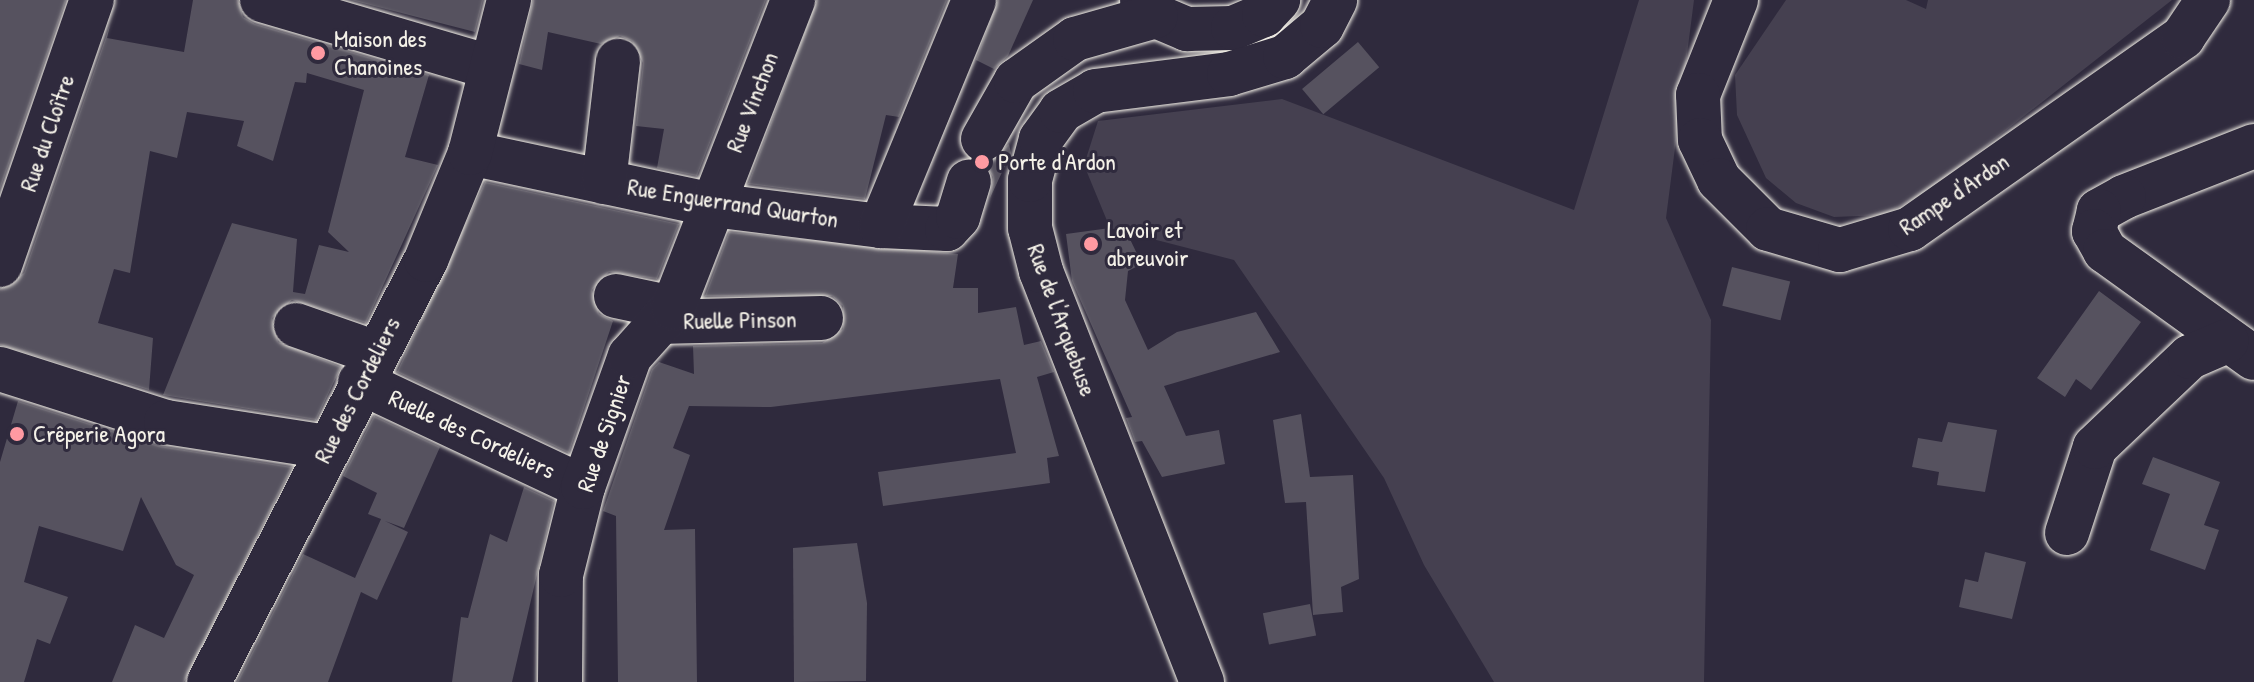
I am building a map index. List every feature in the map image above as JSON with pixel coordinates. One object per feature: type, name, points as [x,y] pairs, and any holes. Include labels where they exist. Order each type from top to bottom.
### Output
[{"type":"street","name":"Rue du Cloître","points":[[0,265],[92,0]]},
{"type":"street","points":[[262,0],[488,79]]},
{"type":"street","name":"Rue des Cordeliers","points":[[209,682],[368,367],[426,260],[470,153],[509,0]]},
{"type":"street","name":"Rue Vinchon","points":[[712,205],[793,0]]},
{"type":"street","points":[[881,226],[974,0]]},
{"type":"street","points":[[1075,39],[1095,0]]},
{"type":"street","points":[[983,139],[1016,81],[1075,39],[1149,8],[1187,29],[1233,28],[1264,15],[1278,0]]},
{"type":"street","name":"Rue de l'Arquebuse","points":[[1202,682],[1041,271],[1030,228],[1030,180],[1041,139],[1061,111],[1095,91],[1229,74],[1285,57],[1322,26],[1335,0]]},
{"type":"street","name":"Rampe d'Ardon","points":[[1736,0],[1698,95],[1700,140],[1719,180],[1768,229],[1840,250],[1910,229],[2183,37],[2208,0]]},
{"type":"street","points":[[604,182],[618,61]]},
{"type":"street","points":[[2241,350],[2105,251],[2094,231],[2099,211],[2254,146]]},
{"type":"street","name":"Rue Enguerrand Quarton","points":[[470,153],[712,205],[881,226],[947,229],[958,217],[969,182]]},
{"type":"street","name":"Rue de Signier","points":[[560,682],[561,575],[583,487],[630,356],[666,315],[712,205]]},
{"type":"street","name":"Ruelle Pinson","points":[[616,296],[666,315],[821,318]]},
{"type":"street","name":"Ruelle des Cordeliers","points":[[296,325],[583,487]]},
{"type":"street","points":[[2067,533],[2095,447],[2190,357],[2241,350]]},
{"type":"street","points":[[0,369],[166,422],[327,447]]},
{"type":"shaded area","points":[[1639,0],[1694,0],[1666,218],[1711,320],[1704,682],[1494,682],[1424,565],[1384,478],[1234,260],[1110,228],[1084,165],[1098,121],[1282,99],[1574,210]]},
{"type":"shaded area","points":[[1786,0],[1906,0],[1926,9],[1928,0],[2172,0],[1930,190],[1884,215],[1834,217],[1796,203],[1766,178],[1737,115],[1735,75]]},
{"type":"building","points":[[0,0],[66,0],[0,189]]},
{"type":"building","points":[[193,0],[238,0],[243,17],[255,24],[429,75],[405,157],[438,165],[366,323],[292,300],[272,318],[278,342],[341,367],[316,420],[163,395],[232,223],[297,239],[293,292],[305,294],[319,245],[349,252],[328,232],[364,90],[307,73],[306,83],[295,82],[273,161],[237,146],[244,121],[187,112],[177,158],[150,151],[130,273],[114,269],[98,323],[153,338],[149,390],[0,345],[0,289],[24,273],[110,25],[107,38],[184,52]]},
{"type":"building","points":[[351,0],[483,0],[475,32]]},
{"type":"building","points":[[533,0],[766,0],[697,176],[657,168],[664,129],[636,126],[643,63],[632,41],[620,36],[601,44],[548,32],[542,70],[519,64]]},
{"type":"building","points":[[817,0],[947,0],[899,117],[886,115],[865,199],[748,184]]},
{"type":"building","points":[[998,0],[1033,0],[1008,56],[994,69],[976,60]]},
{"type":"building","points":[[1358,42],[1379,67],[1323,114],[1302,89]]},
{"type":"building","points":[[1009,144],[1011,153],[990,198],[993,177],[985,164]]},
{"type":"building","points":[[485,182],[679,224],[657,279],[609,272],[592,290],[599,314],[613,321],[569,453],[397,372]]},
{"type":"building","points":[[1110,228],[1114,240],[1127,233],[1142,264],[1128,271],[1125,300],[1148,350],[1177,332],[1256,312],[1280,352],[1164,386],[1186,436],[1219,430],[1225,464],[1162,477],[1142,441],[1135,442],[1126,418],[1132,417],[1072,281],[1066,234]]},
{"type":"building","points":[[729,232],[958,254],[953,288],[978,288],[978,313],[1016,307],[1024,345],[1041,341],[1054,372],[1037,377],[1059,456],[1047,458],[1050,483],[883,506],[878,472],[1016,453],[1000,379],[771,407],[689,406],[673,448],[690,455],[664,530],[695,529],[697,682],[618,682],[616,516],[603,511],[652,369],[659,362],[694,374],[693,346],[822,343],[843,329],[843,306],[832,296],[705,296]]},
{"type":"building","points":[[1732,267],[1790,282],[1781,320],[1722,306]]},
{"type":"building","points":[[2099,291],[2141,322],[2091,390],[2076,379],[2065,397],[2037,378]]},
{"type":"building","points":[[18,401],[159,446],[292,467],[184,682],[112,682],[135,625],[164,638],[194,575],[176,565],[141,497],[123,551],[39,526],[24,582],[68,597],[50,644],[37,639],[24,682],[0,682],[0,462]]},
{"type":"building","points":[[1301,414],[1310,477],[1353,475],[1359,579],[1341,587],[1343,612],[1313,615],[1306,502],[1285,503],[1273,420]]},
{"type":"building","points":[[374,416],[440,447],[404,528],[385,521],[408,532],[377,600],[361,592],[328,682],[237,682],[303,554],[355,578],[381,519],[368,514],[377,493],[343,476]]},
{"type":"building","points":[[1948,422],[1997,430],[1985,492],[1937,485],[1939,472],[1912,467],[1918,438],[1942,442]]},
{"type":"building","points":[[2153,457],[2220,482],[2204,525],[2219,530],[2205,570],[2150,550],[2170,494],[2142,484]]},
{"type":"building","points":[[524,487],[554,501],[512,682],[452,682],[461,617],[468,618],[490,534],[507,542]]},
{"type":"building","points":[[857,543],[867,603],[866,681],[794,682],[793,548]]},
{"type":"building","points":[[1985,552],[2026,562],[2012,619],[1959,607],[1965,579],[1978,582]]},
{"type":"building","points":[[1310,604],[1316,635],[1269,645],[1263,613]]},
{"type":"place","name":"Maison des Chanoines","points":[[318,53]]},
{"type":"place","name":"Porte d'Ardon","points":[[982,162]]},
{"type":"place","name":"Lavoir et abreuvoir","points":[[1091,244]]},
{"type":"place","name":"Crêperie Agora","points":[[17,434]]}]
